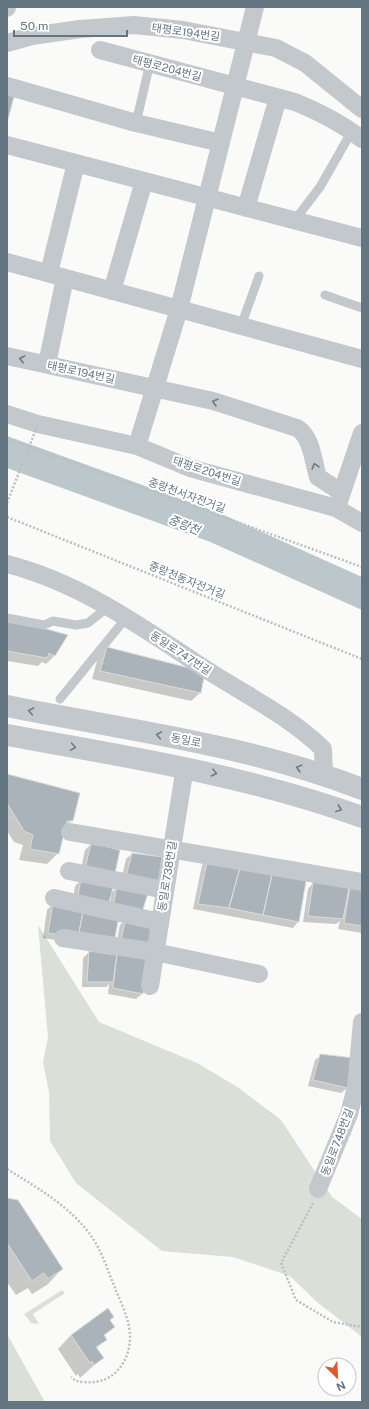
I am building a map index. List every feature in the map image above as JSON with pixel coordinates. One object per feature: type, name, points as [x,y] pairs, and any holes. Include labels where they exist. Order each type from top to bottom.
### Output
[{"type":"street","points":[[137,446],[156,388],[204,216],[206,198],[255,7]]},
{"type":"street","name":"태평로194번길","points":[[7,43],[32,36],[80,29],[134,25],[183,30],[276,48],[305,63],[362,109]]},
{"type":"street","name":"태평로204번길","points":[[100,50],[278,98],[318,111],[357,135]]},
{"type":"street","points":[[7,86],[136,123],[221,143]]},
{"type":"street","points":[[246,208],[278,98]]},
{"type":"street","points":[[7,145],[362,238]]},
{"type":"street","points":[[47,364],[57,276],[76,163]]},
{"type":"street","points":[[112,291],[144,181]]},
{"type":"street","points":[[7,263],[362,360]]},
{"type":"street","name":"태평로194번길","points":[[7,356],[156,388]]},
{"type":"street","points":[[156,388],[213,401],[296,428],[303,432],[307,438],[318,477],[362,523]]},
{"type":"street","name":"태평로204번길","points":[[7,414],[38,424],[137,446],[190,468],[339,500]]},
{"type":"street","points":[[339,500],[362,433]]},
{"type":"street","name":"동일로747번길","points":[[7,564],[79,591],[108,607],[273,711],[312,738],[323,749],[324,774]]},
{"type":"street","name":"동일로","points":[[7,706],[222,747],[324,774],[362,789]]},
{"type":"street","points":[[7,735],[186,767],[259,784],[362,817]]},
{"type":"street","name":"동일로738번길","points":[[150,986],[171,849],[186,767]]},
{"type":"street","points":[[70,832],[362,882]]},
{"type":"street","points":[[69,872],[165,890]]},
{"type":"street","points":[[54,898],[160,922]]},
{"type":"street","points":[[63,938],[155,952],[259,974]]},
{"type":"street","name":"동일로748번길","points":[[318,1189],[349,1114],[356,1087],[362,1022]]},
{"type":"lane","points":[[136,123],[150,63]]},
{"type":"lane","name":"태평로204번길","points":[[294,220],[320,187],[357,135]]},
{"type":"lane","points":[[241,326],[259,276]]},
{"type":"lane","points":[[325,294],[362,308]]},
{"type":"lane","points":[[7,618],[44,625],[53,621],[76,625],[88,623],[108,607]]},
{"type":"lane","points":[[60,699],[126,618]]},
{"type":"path","points":[[7,503],[38,424]]},
{"type":"path","name":"중랑천서자전거길","points":[[7,439],[362,567]]},
{"type":"path","name":"중랑천동자전거길","points":[[7,517],[362,659]]},
{"type":"path","points":[[7,1169],[59,1202],[92,1238],[125,1313],[130,1337],[124,1362],[117,1373],[106,1380],[93,1383],[78,1382],[71,1377]]},
{"type":"path","points":[[318,1189],[306,1218],[281,1263],[296,1300],[333,1322],[362,1327]]},
{"type":"shaded area","points":[[38,925],[99,1022],[197,1063],[239,1088],[281,1120],[332,1197],[362,1219],[362,1337],[317,1302],[290,1276],[233,1257],[162,1251],[76,1183],[50,1141],[49,1092],[43,1062],[48,1037]]},
{"type":"shaded area","points":[[62,1290],[65,1293],[33,1314],[39,1324],[31,1323],[24,1314]]},
{"type":"shaded area","points":[[7,1334],[45,1402],[7,1402]]},
{"type":"water","name":"중랑천","points":[[7,436],[217,512],[362,577],[362,610],[208,541],[7,468]]},
{"type":"building","points":[[7,91],[15,93],[7,123]]},
{"type":"building","points":[[7,618],[68,635],[55,656],[49,653],[47,658],[7,651]]},
{"type":"building","points":[[107,647],[205,672],[201,693],[100,671]]},
{"type":"building","points":[[7,774],[80,793],[73,821],[67,821],[59,854],[30,849],[33,835],[24,831],[7,803]]},
{"type":"building","points":[[91,843],[120,850],[115,873],[85,869]]},
{"type":"building","points":[[132,853],[163,857],[158,884],[126,877]]},
{"type":"building","points":[[208,858],[241,864],[229,908],[198,904]]},
{"type":"building","points":[[241,864],[273,870],[263,915],[229,908]]},
{"type":"building","points":[[273,870],[307,876],[299,922],[263,915]]},
{"type":"building","points":[[81,879],[114,884],[108,906],[77,901]]},
{"type":"building","points":[[313,882],[349,888],[343,919],[308,916]]},
{"type":"building","points":[[117,885],[148,893],[141,916],[113,908]]},
{"type":"building","points":[[350,887],[362,889],[362,926],[344,923]]},
{"type":"building","points":[[53,903],[84,907],[78,937],[48,933]]},
{"type":"building","points":[[84,907],[119,916],[114,943],[78,937]]},
{"type":"building","points":[[126,918],[155,923],[150,949],[120,944]]},
{"type":"building","points":[[89,951],[117,955],[113,982],[87,982]]},
{"type":"building","points":[[117,953],[150,958],[143,994],[113,988]]},
{"type":"building","points":[[320,1054],[354,1058],[348,1088],[313,1080]]},
{"type":"building","points":[[7,1198],[18,1200],[63,1269],[48,1279],[44,1273],[32,1281],[7,1243]]},
{"type":"building","points":[[108,1308],[114,1317],[110,1320],[115,1327],[104,1335],[107,1340],[96,1347],[104,1358],[94,1365],[92,1361],[90,1363],[71,1335]]}]
